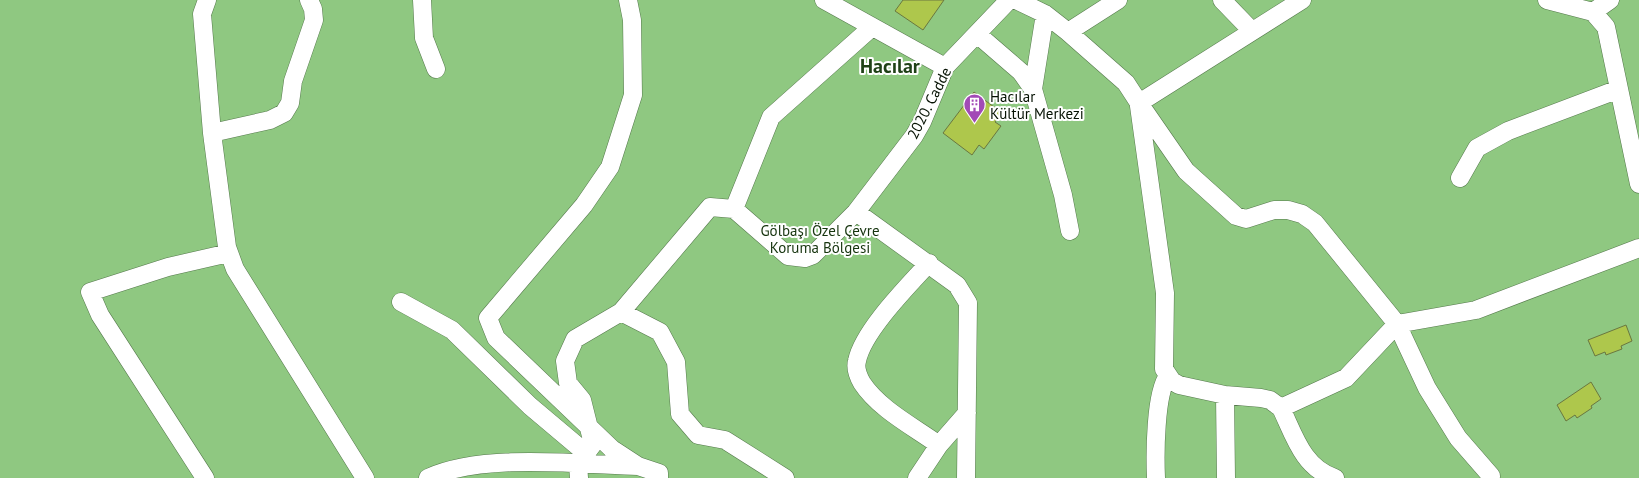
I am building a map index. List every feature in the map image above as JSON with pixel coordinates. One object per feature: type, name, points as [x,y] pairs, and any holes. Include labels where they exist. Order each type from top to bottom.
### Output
[{"type":"street","points":[[207,0],[202,14],[212,133],[229,253],[240,278],[365,478]]},
{"type":"street","points":[[212,133],[276,119],[287,110],[293,81],[314,20],[309,0]]},
{"type":"street","points":[[422,0],[424,38],[436,70]]},
{"type":"street","points":[[628,0],[632,20],[633,95],[610,167],[584,205],[488,318],[496,338],[591,430],[638,466]]},
{"type":"street","points":[[824,0],[945,68]]},
{"type":"street","name":"2020. Cadde","points":[[734,209],[788,256],[805,258],[814,255],[856,212],[914,136],[945,68],[1009,0]]},
{"type":"street","points":[[1016,0],[1046,14],[1126,83],[1186,171],[1236,216],[1246,219],[1274,210],[1288,210],[1302,214],[1315,223],[1397,324],[1427,388],[1458,438],[1489,477]]},
{"type":"street","points":[[1068,32],[1118,0]]},
{"type":"street","points":[[1222,0],[1252,31]]},
{"type":"street","points":[[1139,104],[1302,0]]},
{"type":"street","points":[[1546,0],[1593,12],[1606,27],[1619,89],[1635,145],[1639,184]]},
{"type":"street","points":[[1593,12],[1610,0]]},
{"type":"street","points":[[1033,88],[1046,14]]},
{"type":"street","points":[[581,465],[593,444],[582,400],[568,383],[565,361],[576,339],[621,312],[710,207],[734,209],[771,117],[872,28]]},
{"type":"street","points":[[977,34],[1021,72],[1033,88],[1063,195],[1070,231]]},
{"type":"street","points":[[1460,178],[1477,148],[1508,132],[1619,89]]},
{"type":"street","points":[[1139,104],[1165,293],[1162,360],[1168,376],[1179,385],[1225,395],[1270,400],[1282,408],[1304,456],[1314,467],[1335,478]]},
{"type":"street","points":[[856,212],[957,284],[968,303],[966,478]]},
{"type":"street","points":[[1282,408],[1346,378],[1397,324],[1476,310],[1639,248]]},
{"type":"street","points":[[205,478],[100,315],[90,292],[168,267],[229,253]]},
{"type":"street","points":[[929,263],[889,308],[860,349],[856,362],[856,371],[868,392],[939,445]]},
{"type":"street","points":[[401,302],[452,330],[530,406],[581,465]]},
{"type":"street","points":[[621,312],[660,332],[676,362],[680,414],[698,435],[725,440],[784,478]]},
{"type":"street","points":[[1156,478],[1159,397],[1162,383],[1168,376]]},
{"type":"street","points":[[1225,395],[1226,478]]},
{"type":"street","points":[[917,478],[939,445],[967,414]]},
{"type":"street","points":[[428,478],[441,472],[490,463],[638,466],[659,473],[659,478]]},
{"type":"green space","name":"Gölbaşı Özel Çevre Koruma Bölgesi","points":[[0,0],[1639,0],[1639,478],[0,478]]},
{"type":"building","points":[[903,0],[944,0],[923,30],[895,11]]},
{"type":"building","name":"Hacılar Kültür Merkezi","points":[[974,92],[1002,113],[995,122],[1001,126],[984,149],[979,145],[972,155],[943,133]]},
{"type":"building","points":[[1626,325],[1632,341],[1621,346],[1622,349],[1606,355],[1605,352],[1595,356],[1588,340]]},
{"type":"building","points":[[1591,382],[1601,399],[1577,418],[1575,415],[1566,421],[1557,405]]},
{"type":"place","name":"Hacılar Kültür Merkezi","points":[[974,124]]},
{"type":"district","name":"Hacılar","points":[[890,66]]}]
